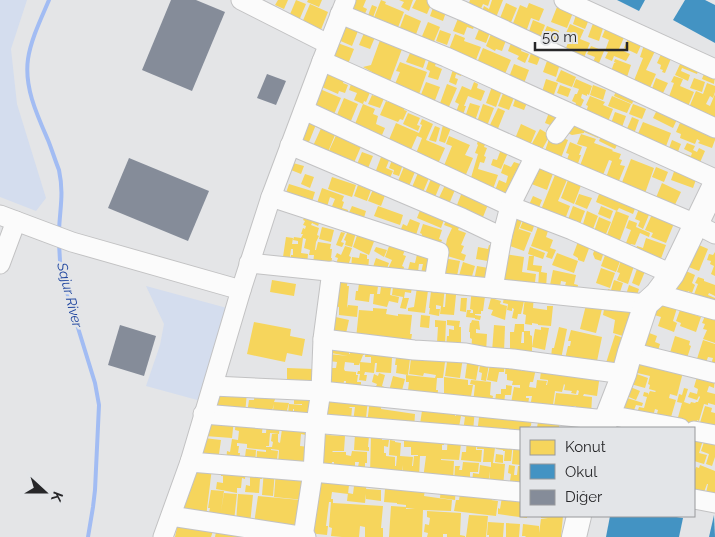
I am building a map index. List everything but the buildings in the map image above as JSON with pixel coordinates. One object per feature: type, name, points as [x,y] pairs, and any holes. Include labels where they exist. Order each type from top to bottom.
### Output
[{"type":"main road","points":[[606,421],[652,299],[705,229],[715,185]]},
{"type":"main road","points":[[574,537],[579,517]]},
{"type":"street","points":[[241,0],[325,53],[535,156],[705,229]]},
{"type":"street","points":[[437,0],[715,128]]},
{"type":"street","points":[[564,0],[715,69]]},
{"type":"street","points":[[163,537],[190,462],[249,263],[271,197],[343,7],[446,57],[715,179]]},
{"type":"street","points":[[304,110],[510,206],[572,230],[672,274]]},
{"type":"street","points":[[556,134],[571,114]]},
{"type":"street","points":[[290,145],[462,218],[502,237]]},
{"type":"street","points":[[493,288],[502,237],[510,206],[535,156]]},
{"type":"street","points":[[271,197],[439,252],[434,282]]},
{"type":"street","points":[[0,264],[8,218],[72,242],[241,290]]},
{"type":"street","points":[[249,263],[493,288],[652,299],[715,310]]},
{"type":"street","points":[[171,516],[258,534],[304,537],[321,391],[323,340],[332,271]]},
{"type":"street","points":[[323,340],[414,350],[466,353],[487,357],[627,363],[715,372]]},
{"type":"street","points":[[213,386],[321,391],[669,427]]},
{"type":"street","points":[[204,414],[520,440]]},
{"type":"street","points":[[695,431],[715,435]]},
{"type":"street","points":[[190,462],[520,492]]},
{"type":"street","points":[[695,499],[715,503]]},
{"type":"shaded area","points":[[0,0],[27,0],[11,49],[17,104],[46,198],[36,211],[0,197]]},
{"type":"shaded area","points":[[146,286],[227,308],[201,401],[146,386],[160,345],[164,324]]},
{"type":"waterway","name":"Sajur River","points":[[49,0],[31,44],[27,69],[32,101],[59,170],[61,194],[59,231]]},
{"type":"waterway","name":"Sajur River","points":[[59,243],[60,261],[66,289],[95,383],[99,405],[95,490],[88,537]]}]
